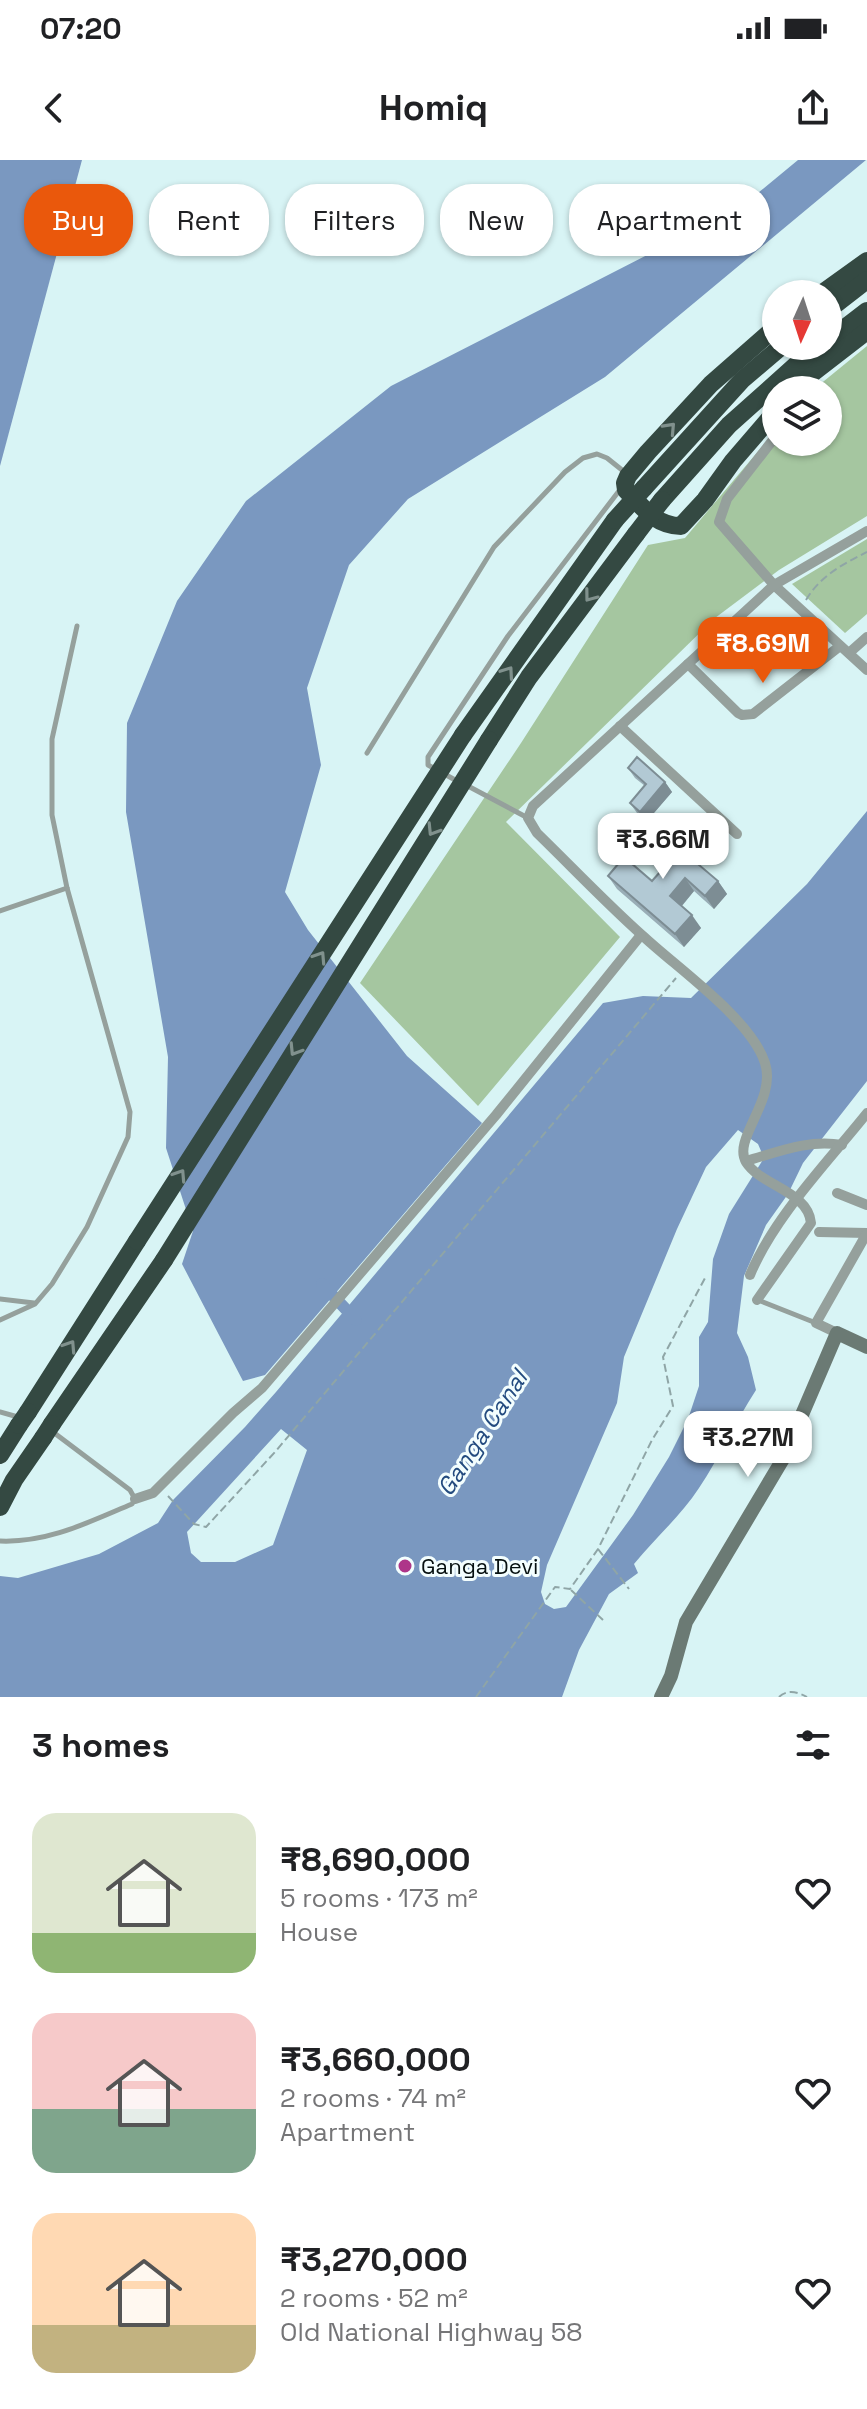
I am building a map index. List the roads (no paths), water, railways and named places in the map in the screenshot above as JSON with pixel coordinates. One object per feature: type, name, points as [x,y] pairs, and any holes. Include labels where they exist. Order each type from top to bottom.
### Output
[{"type":"highway","points":[[841,280],[867,261]]},
{"type":"highway","points":[[842,299],[867,280]]},
{"type":"highway","points":[[842,330],[867,311]]},
{"type":"highway","points":[[812,376],[867,331]]},
{"type":"highway","points":[[762,339],[711,384],[627,479],[626,490],[658,521],[669,526],[681,526],[762,427]]},
{"type":"highway","points":[[0,1507],[37,1425],[137,1241],[463,735],[615,520],[742,380],[766,360]]},
{"type":"highway","points":[[0,1455],[37,1425],[164,1260],[529,677],[662,500],[729,425],[803,360]]},
{"type":"street","points":[[762,454],[727,499],[719,522],[774,585],[867,670]]},
{"type":"street","points":[[757,1300],[811,1223],[810,1216],[793,1197],[755,1172],[742,1152],[746,1136],[762,1106],[767,1086],[766,1065],[755,1043],[737,1020],[641,935],[537,833],[528,818],[533,806],[774,585],[867,531]]},
{"type":"street","points":[[688,664],[738,713],[747,716],[867,637]]},
{"type":"street","points":[[620,726],[737,834]]},
{"type":"street","points":[[135,1499],[153,1493],[262,1388],[496,1115],[641,935]]},
{"type":"street","points":[[750,1275],[761,1249],[793,1197],[867,1113]]},
{"type":"street","points":[[746,1161],[809,1143],[842,1145]]},
{"type":"street","points":[[837,1193],[867,1205]]},
{"type":"street","points":[[819,1232],[867,1233],[816,1323],[867,1347]]},
{"type":"street","points":[[661,1697],[691,1613],[783,1459],[837,1333]]},
{"type":"lane","points":[[367,753],[494,547],[565,472],[583,458],[597,454],[607,458],[627,479],[508,636],[428,757],[428,765],[528,818]]},
{"type":"lane","points":[[0,1320],[35,1304],[52,1284],[87,1227],[128,1137],[130,1124],[130,1112],[67,888],[52,815],[52,739],[77,626]]},
{"type":"lane","points":[[0,911],[67,888]]},
{"type":"lane","points":[[0,1299],[35,1304]]},
{"type":"lane","points":[[757,1300],[816,1323]]},
{"type":"lane","points":[[0,1412],[10,1413],[64,1439],[130,1490],[135,1499],[132,1504],[68,1531],[38,1538],[0,1541]]},
{"type":"water","points":[[0,160],[82,160],[76,184],[24,184],[24,256],[56,256],[0,466]]},
{"type":"water","points":[[798,160],[866,160],[770,240],[769,184]]},
{"type":"water","points":[[645,256],[751,256],[605,377],[408,499],[349,565],[307,688],[321,765],[285,892],[308,930],[407,1056],[482,1123],[265,1375],[243,1381],[182,1264],[193,1231],[166,1148],[168,1057],[126,812],[127,723],[177,601],[246,501],[391,386]]},
{"type":"water","name":"Ganga Canal","points":[[867,811],[867,1081],[803,1163],[788,1194],[766,1225],[744,1276],[737,1333],[748,1357],[756,1390],[699,1488],[634,1564],[638,1573],[609,1594],[579,1650],[562,1697],[0,1697],[0,1576],[18,1578],[99,1554],[158,1523],[173,1500],[276,1392],[603,1003],[643,996],[691,998],[807,884]],"holes":[[[738,1130],[758,1144],[764,1158],[729,1214],[713,1259],[708,1322],[699,1337],[699,1386],[688,1419],[669,1457],[633,1515],[566,1607],[554,1609],[545,1604],[541,1592],[547,1565],[617,1403],[624,1357],[706,1167]],[[281,1429],[307,1450],[273,1545],[235,1562],[201,1562],[191,1553],[187,1532]]]},
{"type":"waterway","points":[[322,1284],[356,1320]]},
{"type":"place","name":"Ganga Devi","points":[[405,1566]]}]
